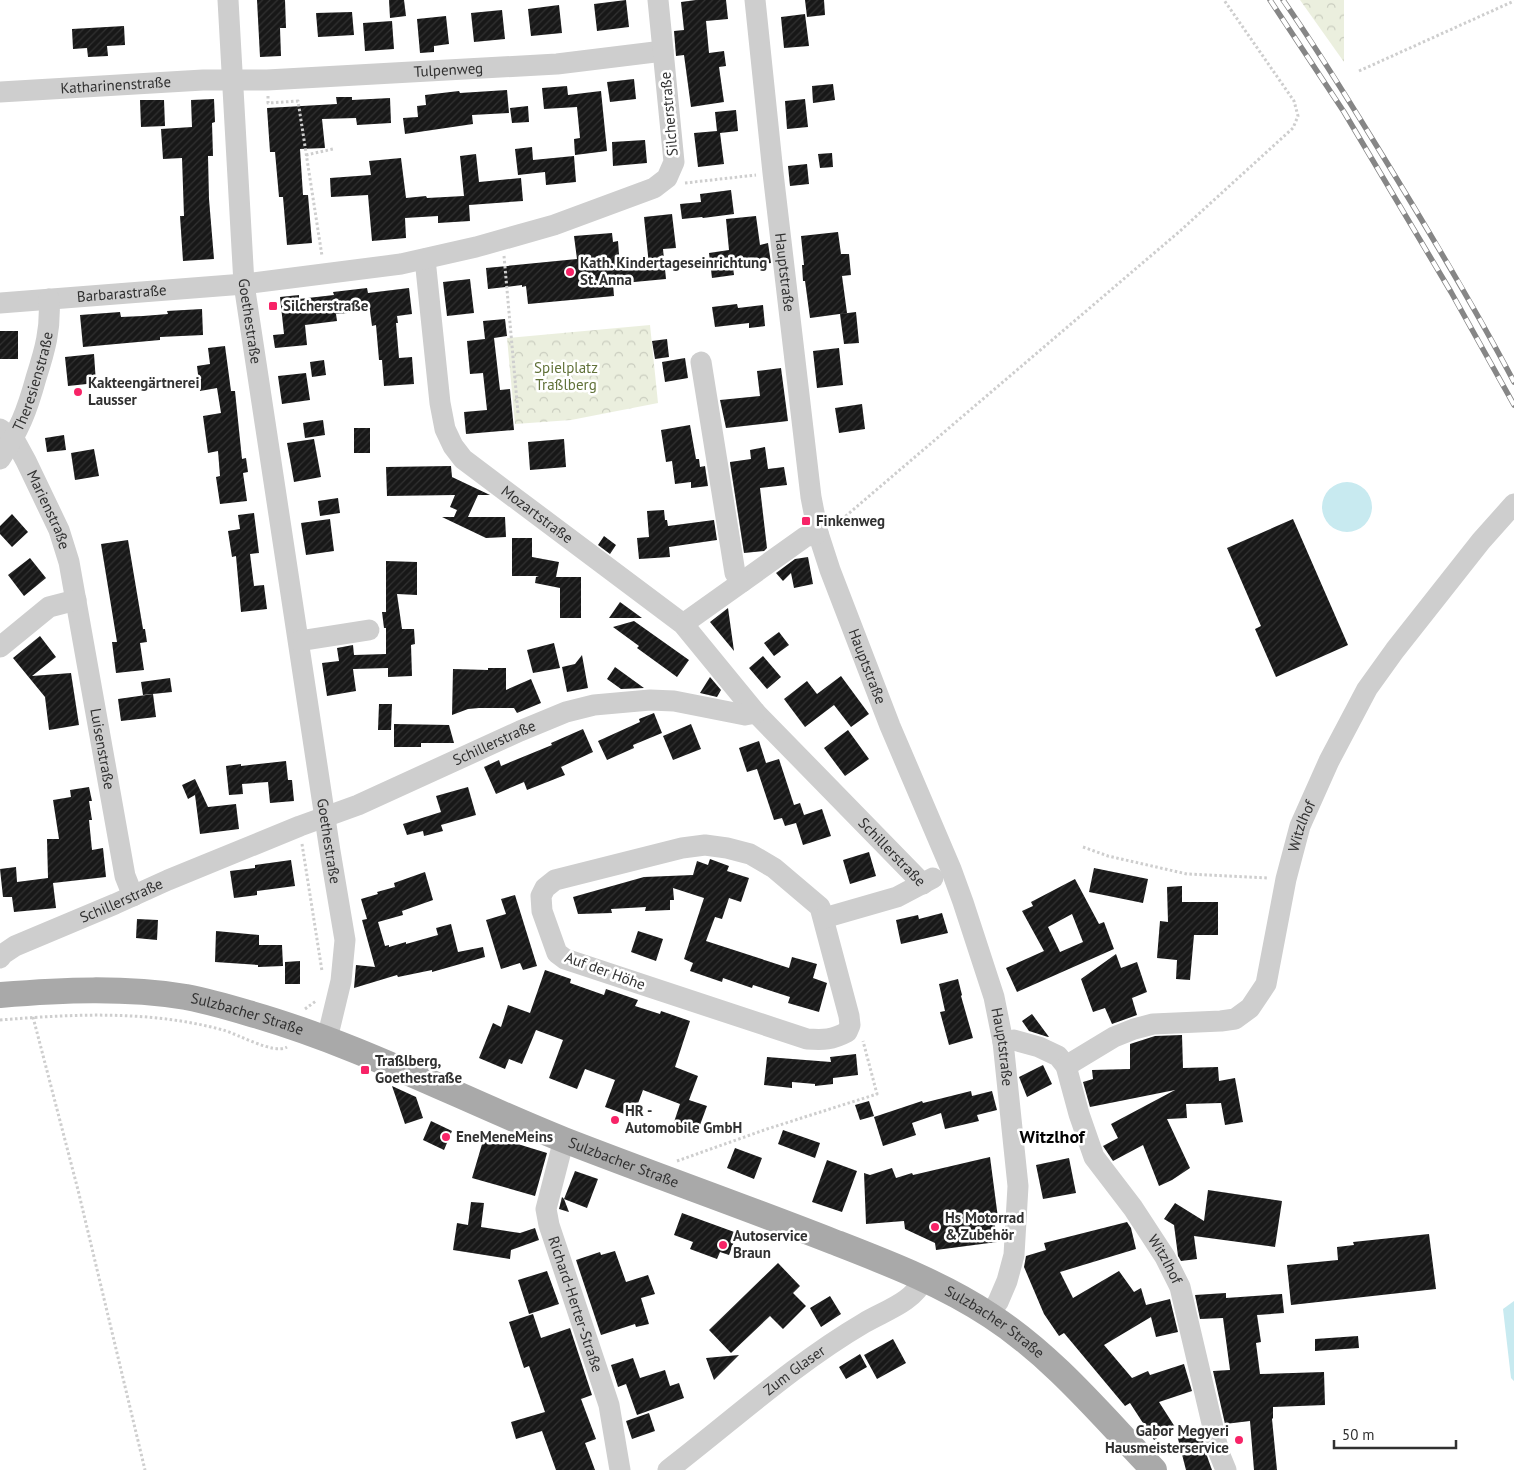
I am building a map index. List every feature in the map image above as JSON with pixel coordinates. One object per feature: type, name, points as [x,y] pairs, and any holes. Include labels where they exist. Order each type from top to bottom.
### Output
[{"type":"main road","name":"Sulzbacher Straße","points":[[0,995],[89,990],[146,992],[188,997],[257,1016],[301,1021],[327,1039],[564,1139],[779,1220],[924,1279],[989,1314],[1017,1334],[1058,1369],[1154,1470]]},
{"type":"street","name":"Goethestraße","points":[[228,0],[244,284],[345,940],[342,981],[327,1039]]},
{"type":"street","name":"Silcherstraße","points":[[244,284],[425,259],[554,225],[654,188],[668,178],[674,162],[658,0]]},
{"type":"street","name":"Hauptstraße","points":[[755,0],[811,497],[818,533],[830,570],[887,717],[964,902],[994,996],[1003,1042],[1018,1186],[1014,1255],[1007,1281],[998,1302],[989,1314]]},
{"type":"street","name":"Tulpenweg","points":[[232,80],[267,80],[557,64],[663,51]]},
{"type":"street","name":"Katharinenstraße","points":[[0,92],[202,80],[232,80]]},
{"type":"street","name":"Mozartstraße","points":[[425,259],[440,403],[445,429],[452,446],[463,459],[684,624],[756,713]]},
{"type":"street","name":"Barbarastraße","points":[[0,303],[244,284]]},
{"type":"street","name":"Theresienstraße","points":[[0,459],[7,434],[26,415],[48,341],[49,299]]},
{"type":"street","points":[[701,362],[735,572],[742,582]]},
{"type":"street","name":"Marienstraße","points":[[7,434],[26,461],[59,530],[69,562],[76,600]]},
{"type":"street","name":"Witzlhof","points":[[1226,1470],[1219,1453],[1180,1287],[1165,1257],[1133,1208],[1094,1157],[1079,1114],[1066,1066],[1114,1037],[1134,1029],[1153,1024],[1235,1019],[1250,1008],[1266,984],[1286,879],[1300,826],[1329,761],[1367,689],[1437,596],[1481,541],[1514,504]]},
{"type":"street","points":[[684,624],[806,537],[818,533]]},
{"type":"street","points":[[0,647],[49,607],[76,600]]},
{"type":"street","name":"Luisenstraße","points":[[76,600],[125,876],[134,896]]},
{"type":"street","points":[[299,641],[369,630]]},
{"type":"street","name":"Schillerstraße","points":[[0,958],[15,946],[300,826],[358,805],[520,731],[576,710],[623,702],[674,701],[745,715],[756,713],[923,884],[951,869]]},
{"type":"street","name":"Auf der Höhe","points":[[706,845],[750,854],[774,868],[820,907],[824,918],[850,1025],[846,1032],[834,1038],[822,1040],[807,1039],[566,959],[557,953],[553,944],[542,911],[541,896],[544,888],[555,880],[682,848],[706,845]]},
{"type":"street","points":[[824,918],[897,897],[923,884]]},
{"type":"street","points":[[1003,1042],[1014,1040],[1039,1047],[1058,1056],[1066,1066]]},
{"type":"street","name":"Richard-Herter-Straße","points":[[564,1139],[546,1210],[549,1225],[608,1405],[620,1470]]},
{"type":"street","name":"Zum Glaser","points":[[668,1470],[814,1356],[863,1323],[910,1298],[919,1289],[924,1279]]},
{"type":"path","points":[[818,533],[828,532],[1180,230],[1293,128],[1298,116],[1294,101],[1224,0]]},
{"type":"path","points":[[1359,71],[1514,1]]},
{"type":"path","points":[[267,80],[268,103],[298,101],[317,216],[324,274]]},
{"type":"path","points":[[306,155],[333,149]]},
{"type":"path","points":[[668,178],[685,183],[773,173]]},
{"type":"path","points":[[503,239],[518,413]]},
{"type":"path","points":[[300,826],[323,977]]},
{"type":"path","points":[[1083,847],[1108,856],[1187,874],[1286,879]]},
{"type":"path","points":[[0,1020],[74,1014],[125,1015],[175,1019],[224,1030],[274,1049],[283,1049],[290,1046],[301,1021],[310,1007],[320,998]]},
{"type":"path","points":[[33,1017],[80,1200],[145,1470]]},
{"type":"path","points":[[672,1165],[675,1161],[758,1132],[877,1094],[862,1037],[846,1032]]},
{"type":"green space","points":[[1300,0],[1344,0],[1344,62]]},
{"type":"green space","name":"Spielplatz Traßlberg","points":[[650,325],[658,403],[571,420],[515,424],[507,338]]},
{"type":"water","points":[[1347,482],[1357,484],[1365,489],[1370,497],[1372,507],[1370,517],[1365,525],[1357,530],[1347,532],[1337,530],[1329,525],[1324,517],[1322,507],[1324,497],[1329,489],[1337,484]]},
{"type":"water","points":[[1514,1301],[1514,1381],[1511,1378],[1503,1309]]},
{"type":"building","points":[[257,0],[285,0],[286,28],[280,28],[281,56],[260,57]]},
{"type":"building","points":[[389,0],[404,0],[406,16],[390,18]]},
{"type":"building","points":[[626,0],[629,27],[597,31],[594,4]]},
{"type":"building","points":[[726,0],[728,19],[706,21],[709,53],[724,51],[726,66],[719,67],[724,102],[691,107],[684,55],[676,56],[674,31],[684,30],[681,2]]},
{"type":"building","points":[[805,0],[824,0],[825,15],[807,17]]},
{"type":"building","points":[[559,5],[562,33],[531,36],[528,9]]},
{"type":"building","points":[[502,10],[505,39],[474,42],[471,13]]},
{"type":"building","points":[[352,12],[354,35],[318,37],[316,13]]},
{"type":"building","points":[[805,14],[809,46],[784,48],[781,17]]},
{"type":"building","points":[[446,16],[449,44],[434,46],[434,52],[420,53],[417,19]]},
{"type":"building","points":[[392,21],[394,49],[365,51],[363,23]]},
{"type":"building","points":[[124,26],[125,45],[107,46],[108,56],[88,57],[87,48],[73,49],[72,29]]},
{"type":"building","points":[[634,79],[636,99],[610,102],[607,82]]},
{"type":"building","points":[[833,84],[835,100],[813,103],[812,86]]},
{"type":"building","points":[[567,86],[568,95],[601,91],[607,151],[575,155],[574,139],[580,138],[577,107],[544,109],[542,88]]},
{"type":"building","points":[[507,90],[509,113],[472,115],[473,124],[405,134],[403,118],[418,117],[417,106],[426,105],[425,95],[459,91],[460,93]]},
{"type":"building","points":[[336,97],[352,97],[352,100],[390,98],[391,123],[357,125],[356,118],[322,119],[325,148],[300,149],[303,195],[308,195],[312,243],[287,245],[283,197],[279,197],[275,152],[270,152],[267,108],[337,104]]},
{"type":"building","points":[[214,99],[215,122],[212,123],[213,156],[208,156],[209,199],[214,259],[183,261],[180,216],[184,216],[182,158],[163,159],[161,129],[192,127],[191,100]]},
{"type":"building","points":[[805,99],[808,127],[787,129],[785,101]]},
{"type":"building","points":[[140,100],[164,100],[165,126],[141,127]]},
{"type":"building","points":[[528,106],[529,122],[512,123],[510,108]]},
{"type":"building","points":[[736,110],[738,131],[720,133],[724,164],[698,167],[694,133],[717,131],[715,112]]},
{"type":"building","points":[[645,140],[647,163],[613,166],[612,142]]},
{"type":"building","points":[[532,147],[533,160],[574,156],[576,182],[546,185],[545,172],[518,175],[515,149]]},
{"type":"building","points":[[832,153],[833,167],[820,168],[818,154]]},
{"type":"building","points":[[476,154],[479,182],[521,178],[523,201],[469,205],[470,221],[438,223],[438,216],[405,218],[406,238],[372,241],[368,195],[331,197],[330,178],[371,175],[369,161],[401,158],[406,198],[464,196],[460,156]]},
{"type":"building","points":[[807,164],[809,184],[790,186],[788,166]]},
{"type":"building","points":[[731,190],[734,214],[682,219],[680,204],[701,202],[700,194]]},
{"type":"building","points":[[672,214],[676,248],[663,249],[666,279],[613,284],[614,296],[528,304],[526,286],[488,289],[486,268],[577,259],[574,236],[612,233],[613,242],[618,241],[620,267],[649,265],[644,217]]},
{"type":"building","points":[[756,216],[760,245],[768,243],[771,263],[733,267],[734,275],[712,278],[709,253],[729,250],[726,219]]},
{"type":"building","points":[[838,232],[841,254],[849,254],[851,275],[842,276],[847,313],[810,318],[805,281],[803,281],[802,265],[804,265],[801,236]]},
{"type":"building","points":[[470,279],[474,313],[447,316],[443,282]]},
{"type":"building","points":[[367,288],[368,293],[409,288],[412,314],[397,316],[398,323],[396,323],[399,358],[412,357],[414,384],[384,386],[382,360],[379,360],[376,325],[372,326],[370,311],[336,314],[337,321],[305,325],[307,345],[275,348],[273,335],[284,334],[280,297],[299,295],[299,299],[334,295],[333,292]]},
{"type":"building","points":[[737,304],[738,308],[763,305],[765,326],[749,328],[749,323],[715,327],[712,307]]},
{"type":"building","points":[[202,309],[203,335],[160,337],[160,340],[83,347],[80,315],[120,312],[121,317],[143,316],[168,314],[167,311]]},
{"type":"building","points":[[856,312],[859,343],[844,344],[840,314]]},
{"type":"building","points":[[505,319],[507,336],[494,338],[500,390],[510,389],[514,430],[466,434],[464,412],[487,410],[483,373],[470,374],[467,341],[485,339],[483,321]]},
{"type":"building","points":[[0,331],[18,331],[18,359],[0,359]]},
{"type":"building","points":[[667,339],[669,357],[655,359],[652,341]]},
{"type":"building","points":[[225,346],[231,391],[235,391],[242,459],[246,458],[248,472],[243,473],[247,501],[220,504],[216,477],[220,476],[218,451],[208,453],[203,416],[221,413],[217,388],[200,391],[197,366],[210,364],[208,348]]},
{"type":"building","points":[[839,348],[843,385],[817,388],[813,351]]},
{"type":"building","points":[[94,354],[96,383],[68,386],[65,357]]},
{"type":"building","points":[[685,358],[688,378],[665,382],[662,362]]},
{"type":"building","points":[[324,360],[326,375],[312,377],[310,362]]},
{"type":"building","points":[[781,368],[788,421],[726,428],[720,400],[760,396],[757,371]]},
{"type":"building","points":[[306,373],[310,400],[282,404],[278,376]]},
{"type":"building","points":[[862,404],[865,429],[839,433],[835,408]]},
{"type":"building","points":[[323,420],[325,435],[305,438],[303,423]]},
{"type":"building","points":[[690,425],[696,459],[699,459],[700,467],[705,466],[708,486],[691,488],[691,482],[675,484],[672,461],[666,462],[661,430]]},
{"type":"building","points":[[354,428],[370,428],[370,453],[354,453]]},
{"type":"building","points":[[64,435],[66,450],[47,452],[45,438]]},
{"type":"building","points":[[314,439],[321,477],[294,482],[287,443]]},
{"type":"building","points":[[564,439],[566,467],[530,470],[528,442]]},
{"type":"building","points":[[765,447],[768,469],[784,467],[787,485],[760,488],[767,548],[764,551],[744,553],[730,462],[751,459],[750,450]]},
{"type":"building","points":[[94,449],[99,476],[75,480],[71,453]]},
{"type":"building","points":[[451,466],[452,477],[490,495],[478,495],[468,517],[505,517],[506,537],[486,538],[442,517],[454,517],[457,510],[450,507],[455,495],[387,496],[386,467]]},
{"type":"building","points":[[338,498],[340,513],[320,516],[318,501]]},
{"type":"building","points":[[664,510],[668,526],[714,520],[717,540],[669,547],[670,557],[639,559],[637,538],[649,537],[647,511]]},
{"type":"building","points":[[254,513],[259,553],[250,554],[254,586],[264,585],[267,609],[241,612],[236,556],[232,557],[228,531],[240,529],[238,515]]},
{"type":"building","points":[[12,514],[28,532],[12,547],[0,534],[0,526]]},
{"type":"building","points":[[330,519],[334,551],[306,555],[301,523]]},
{"type":"building","points":[[1293,519],[1348,645],[1276,677],[1255,629],[1261,626],[1227,548]]},
{"type":"building","points":[[604,536],[616,545],[610,554],[598,545]]},
{"type":"building","points":[[512,538],[532,538],[532,557],[559,562],[556,577],[581,577],[581,618],[560,618],[560,588],[535,583],[536,577],[539,576],[512,576]]},
{"type":"building","points":[[128,540],[143,629],[145,629],[147,642],[140,643],[144,670],[116,673],[112,642],[117,642],[101,544]]},
{"type":"building","points":[[808,557],[813,584],[794,588],[791,573],[783,581],[776,573],[795,559]]},
{"type":"building","points":[[30,558],[46,578],[24,596],[8,575]]},
{"type":"building","points":[[386,561],[417,562],[417,595],[397,594],[402,629],[414,629],[415,644],[411,645],[412,676],[388,677],[388,668],[353,669],[356,691],[327,696],[322,663],[339,661],[337,648],[353,645],[354,655],[386,654],[386,628],[384,628],[382,612],[386,612]]},
{"type":"building","points":[[620,602],[642,618],[609,618]]},
{"type":"building","points":[[728,608],[734,651],[710,622]]},
{"type":"building","points":[[634,621],[689,660],[677,677],[637,648],[639,646],[613,627]]},
{"type":"building","points":[[779,632],[789,645],[774,656],[764,643]]},
{"type":"building","points":[[40,636],[56,657],[32,676],[71,673],[79,725],[49,730],[45,697],[13,658]]},
{"type":"building","points":[[554,643],[560,668],[533,673],[527,650]]},
{"type":"building","points":[[582,655],[588,688],[567,692],[562,667],[575,664]]},
{"type":"building","points":[[763,656],[781,677],[767,689],[749,668]]},
{"type":"building","points":[[615,667],[644,688],[621,689],[607,679]]},
{"type":"building","points":[[488,668],[506,668],[506,690],[531,679],[541,703],[517,713],[514,708],[479,708],[468,709],[452,715],[453,669],[488,670]]},
{"type":"building","points":[[841,676],[869,714],[851,727],[834,705],[805,727],[784,699],[807,681],[817,694]]},
{"type":"building","points":[[710,677],[721,690],[717,697],[700,693]]},
{"type":"building","points":[[170,678],[172,692],[143,695],[141,682]]},
{"type":"building","points":[[153,694],[156,717],[121,721],[118,699]]},
{"type":"building","points":[[379,704],[392,704],[391,730],[378,730]]},
{"type":"building","points":[[654,713],[662,733],[633,745],[634,748],[607,760],[598,741],[640,722],[639,719]]},
{"type":"building","points":[[394,724],[449,725],[454,743],[421,743],[421,747],[394,747]]},
{"type":"building","points":[[691,724],[701,749],[673,760],[663,736]]},
{"type":"building","points":[[583,729],[593,752],[561,767],[565,775],[527,790],[524,782],[496,794],[484,767],[499,760],[501,766],[552,745],[551,743]]},
{"type":"building","points":[[848,730],[869,759],[845,776],[824,748]]},
{"type":"building","points":[[759,741],[766,763],[779,759],[794,805],[800,803],[804,815],[822,809],[831,836],[803,845],[796,823],[785,826],[782,818],[774,820],[757,769],[747,772],[739,748]]},
{"type":"building","points":[[286,761],[288,780],[292,780],[294,801],[270,803],[268,782],[242,784],[243,794],[229,795],[226,766]]},
{"type":"building","points":[[195,779],[208,807],[236,804],[239,829],[200,834],[195,795],[188,799],[182,785]]},
{"type":"building","points":[[89,787],[92,801],[89,801],[92,820],[89,820],[92,850],[103,848],[106,877],[53,883],[56,908],[14,912],[12,897],[3,897],[0,869],[16,867],[17,882],[48,878],[47,839],[59,839],[53,800],[71,797],[70,790]]},
{"type":"building","points":[[468,787],[476,815],[441,825],[443,831],[424,836],[423,831],[407,835],[403,824],[441,812],[436,796]]},
{"type":"building","points":[[869,852],[876,876],[850,884],[843,860]]},
{"type":"building","points":[[710,859],[729,866],[727,871],[749,878],[741,902],[729,898],[722,919],[715,917],[706,941],[789,968],[792,957],[817,964],[813,978],[827,983],[819,1012],[788,1003],[790,997],[753,985],[752,988],[723,978],[722,982],[690,971],[693,963],[684,959],[704,898],[673,888],[674,900],[670,900],[670,910],[645,911],[646,907],[611,909],[612,913],[578,914],[573,897],[644,877],[693,875],[697,861],[708,865]]},
{"type":"building","points":[[291,860],[295,886],[257,891],[257,895],[234,898],[230,871]]},
{"type":"building","points":[[1094,868],[1148,879],[1143,903],[1089,892]]},
{"type":"building","points":[[425,872],[433,900],[402,911],[403,915],[378,922],[385,946],[389,945],[389,947],[406,942],[406,944],[438,935],[436,928],[451,924],[458,952],[483,947],[485,957],[432,972],[432,970],[398,977],[397,975],[354,988],[356,965],[375,967],[362,920],[367,919],[361,899],[395,887],[394,883]]},
{"type":"building","points":[[1075,879],[1099,924],[1104,922],[1114,949],[1017,992],[1006,968],[1044,951],[1022,911],[1033,906],[1031,902]],"holes":[[[1072,914],[1083,942],[1060,952],[1048,927]]]},
{"type":"building","points":[[1182,886],[1182,902],[1218,902],[1218,935],[1194,935],[1190,980],[1176,979],[1177,960],[1157,958],[1160,921],[1168,922],[1167,887]]},
{"type":"building","points":[[515,895],[537,966],[523,970],[520,963],[501,969],[486,920],[506,914],[501,899]]},
{"type":"building","points":[[942,913],[948,933],[901,944],[896,920],[918,915],[919,919]]},
{"type":"building","points":[[137,919],[158,920],[157,940],[136,938]]},
{"type":"building","points":[[216,931],[259,935],[259,945],[282,945],[283,966],[258,967],[258,965],[215,962]]},
{"type":"building","points":[[638,931],[663,939],[656,961],[631,952]]},
{"type":"building","points":[[1116,954],[1121,968],[1137,962],[1147,992],[1132,998],[1137,1015],[1112,1024],[1105,1008],[1093,1012],[1081,979]]},
{"type":"building","points":[[300,961],[300,984],[285,984],[285,962]]},
{"type":"building","points":[[545,970],[571,979],[570,983],[604,995],[606,989],[638,1000],[635,1006],[660,1014],[661,1011],[690,1021],[675,1067],[698,1076],[689,1100],[707,1106],[697,1133],[673,1125],[680,1104],[643,1090],[633,1117],[605,1107],[615,1080],[585,1069],[577,1089],[549,1078],[563,1040],[536,1030],[522,1064],[509,1059],[505,1069],[479,1058],[493,1023],[501,1027],[508,1005],[530,1013]]},
{"type":"building","points":[[958,979],[973,1038],[949,1045],[940,1012],[945,1011],[939,984]]},
{"type":"building","points":[[1032,1014],[1049,1037],[1029,1031],[1022,1021]]},
{"type":"building","points":[[1182,1035],[1183,1068],[1218,1067],[1219,1081],[1235,1078],[1243,1122],[1225,1125],[1221,1103],[1186,1104],[1187,1118],[1167,1119],[1190,1168],[1159,1186],[1143,1145],[1113,1161],[1103,1146],[1118,1138],[1111,1124],[1175,1090],[1090,1107],[1083,1082],[1093,1079],[1092,1070],[1130,1069],[1130,1044],[1155,1036]]},
{"type":"building","points":[[856,1054],[858,1075],[833,1078],[833,1084],[815,1086],[815,1084],[792,1082],[792,1088],[764,1085],[767,1057],[831,1062],[830,1057]]},
{"type":"building","points":[[1043,1065],[1052,1084],[1027,1097],[1019,1077]]},
{"type":"building","points":[[392,1086],[416,1097],[423,1118],[405,1124]]},
{"type":"building","points":[[971,1091],[972,1096],[992,1091],[997,1110],[977,1115],[979,1121],[945,1129],[941,1113],[912,1123],[916,1135],[883,1146],[874,1117],[922,1101],[923,1103]]},
{"type":"building","points":[[869,1101],[874,1116],[860,1120],[855,1105]]},
{"type":"building","points":[[431,1121],[452,1131],[444,1150],[423,1140]]},
{"type":"building","points":[[783,1130],[820,1143],[815,1158],[778,1144]]},
{"type":"building","points":[[485,1134],[547,1153],[535,1196],[472,1178]]},
{"type":"building","points":[[735,1148],[762,1158],[754,1179],[727,1168]]},
{"type":"building","points":[[990,1157],[998,1218],[994,1218],[997,1242],[936,1250],[935,1243],[905,1229],[904,1221],[866,1224],[864,1173],[870,1175],[892,1168],[896,1178]]},
{"type":"building","points":[[1069,1158],[1076,1193],[1043,1199],[1036,1165]]},
{"type":"building","points":[[827,1160],[857,1171],[842,1212],[812,1202]]},
{"type":"building","points":[[575,1171],[598,1179],[587,1208],[564,1199]]},
{"type":"building","points":[[1208,1190],[1282,1201],[1275,1247],[1194,1236],[1197,1259],[1181,1261],[1178,1256],[1174,1225],[1164,1219],[1175,1203],[1204,1221]]},
{"type":"building","points":[[562,1197],[569,1212],[559,1209]]},
{"type":"building","points":[[471,1202],[484,1203],[481,1227],[520,1233],[535,1228],[539,1240],[511,1250],[510,1259],[453,1250],[457,1223],[468,1225]]},
{"type":"building","points":[[682,1213],[737,1233],[729,1255],[720,1252],[717,1259],[690,1249],[693,1242],[674,1235]]},
{"type":"building","points":[[1127,1222],[1131,1228],[1136,1249],[1060,1272],[1073,1298],[1119,1271],[1134,1292],[1141,1288],[1146,1305],[1170,1299],[1178,1332],[1156,1337],[1151,1317],[1104,1345],[1132,1378],[1148,1371],[1150,1375],[1184,1364],[1192,1391],[1159,1402],[1175,1427],[1154,1440],[1130,1403],[1125,1406],[1064,1333],[1059,1336],[1044,1314],[1024,1267],[1026,1256],[1046,1250],[1044,1243]]},
{"type":"building","points":[[1429,1234],[1436,1289],[1291,1305],[1287,1265],[1338,1260],[1337,1247],[1354,1245],[1353,1242]]},
{"type":"building","points":[[615,1251],[626,1282],[648,1275],[655,1294],[641,1298],[649,1324],[636,1327],[635,1324],[601,1335],[576,1260],[600,1252],[601,1255]]},
{"type":"building","points":[[778,1263],[800,1286],[793,1293],[806,1306],[783,1329],[770,1316],[731,1353],[709,1330]]},
{"type":"building","points":[[547,1271],[559,1304],[529,1314],[518,1280]]},
{"type":"building","points":[[1226,1293],[1226,1298],[1282,1294],[1284,1313],[1257,1315],[1261,1342],[1256,1343],[1260,1374],[1324,1372],[1325,1405],[1273,1407],[1272,1419],[1277,1470],[1254,1470],[1250,1421],[1225,1424],[1213,1371],[1230,1370],[1223,1318],[1200,1319],[1195,1295]]},
{"type":"building","points":[[830,1296],[841,1314],[821,1327],[810,1308]]},
{"type":"building","points":[[533,1314],[541,1338],[570,1328],[592,1395],[581,1399],[596,1439],[585,1443],[595,1470],[556,1470],[542,1431],[516,1439],[511,1422],[545,1412],[529,1366],[524,1368],[509,1322]]},
{"type":"building","points":[[1358,1336],[1359,1348],[1315,1351],[1315,1339]]},
{"type":"building","points":[[893,1339],[906,1363],[877,1379],[864,1355]]},
{"type":"building","points":[[860,1354],[867,1367],[846,1379],[839,1367]]},
{"type":"building","points":[[739,1355],[714,1380],[706,1358]]},
{"type":"building","points":[[633,1358],[640,1378],[665,1370],[670,1386],[679,1383],[684,1398],[637,1415],[626,1384],[618,1387],[611,1365]]},
{"type":"building","points":[[649,1413],[655,1431],[632,1439],[626,1421]]},
{"type":"building","points":[[1200,1429],[1212,1470],[1186,1470],[1177,1435]]},
{"type":"railway","points":[[1270,0],[1344,112],[1451,292],[1514,405]]},
{"type":"railway","points":[[1283,0],[1309,38],[1415,209],[1466,295],[1514,382]]},
{"type":"place","name":"Kath. Kindertageseinrichtung St. Anna","points":[[570,272]]},
{"type":"place","name":"Silcherstraße","points":[[273,306]]},
{"type":"place","name":"Kakteengärtnerei Lausser","points":[[78,392]]},
{"type":"place","name":"Finkenweg","points":[[806,521]]},
{"type":"place","name":"Traßlberg, Goethestraße","points":[[365,1070]]},
{"type":"place","name":"HR - Automobile GmbH","points":[[615,1120]]},
{"type":"place","name":"EneMeneMeins","points":[[446,1137]]},
{"type":"place","name":"Hs Motorrad & Zubehör","points":[[935,1227]]},
{"type":"place","name":"Autoservice Braun","points":[[723,1245]]},
{"type":"place","name":"Gabor Megyeri Hausmeisterservice","points":[[1239,1440]]},
{"type":"district","name":"Witzlhof","points":[[1052,1137]]}]
